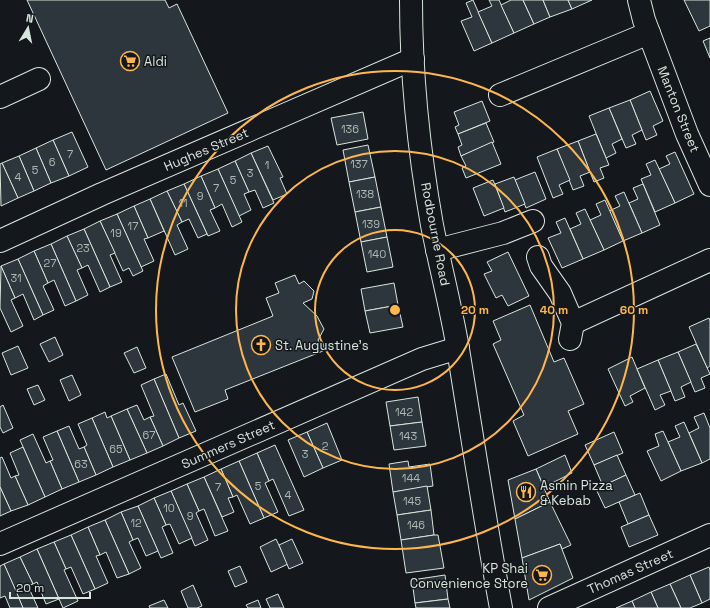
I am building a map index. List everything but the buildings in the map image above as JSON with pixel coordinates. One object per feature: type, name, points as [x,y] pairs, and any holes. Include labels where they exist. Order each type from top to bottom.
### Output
[{"type":"street","name":"Rodbourne Road","points":[[411,0],[416,99],[426,184],[437,250],[458,348],[485,520],[501,608]]},
{"type":"street","name":"Manton Street","points":[[639,0],[649,33],[687,134],[710,184]]},
{"type":"street","points":[[500,95],[649,33]]},
{"type":"street","name":"Hughes Street","points":[[0,241],[102,194],[413,59]]},
{"type":"street","points":[[0,97],[39,80]]},
{"type":"street","points":[[437,250],[503,233],[533,221]]},
{"type":"street","points":[[538,257],[541,266],[560,293],[571,331],[710,260]]},
{"type":"street","name":"Summers Street","points":[[0,544],[422,359],[458,348]]},
{"type":"street","name":"Thomas Street","points":[[549,608],[710,535]]},
{"type":"place","name":"Aldi","points":[[130,61]]},
{"type":"place","name":"St. Augustine's","points":[[261,345]]},
{"type":"place","name":"Asmin Pizza & Kebab","points":[[526,492]]},
{"type":"place","name":"KP Shai Convenience Store","points":[[542,575]]}]
